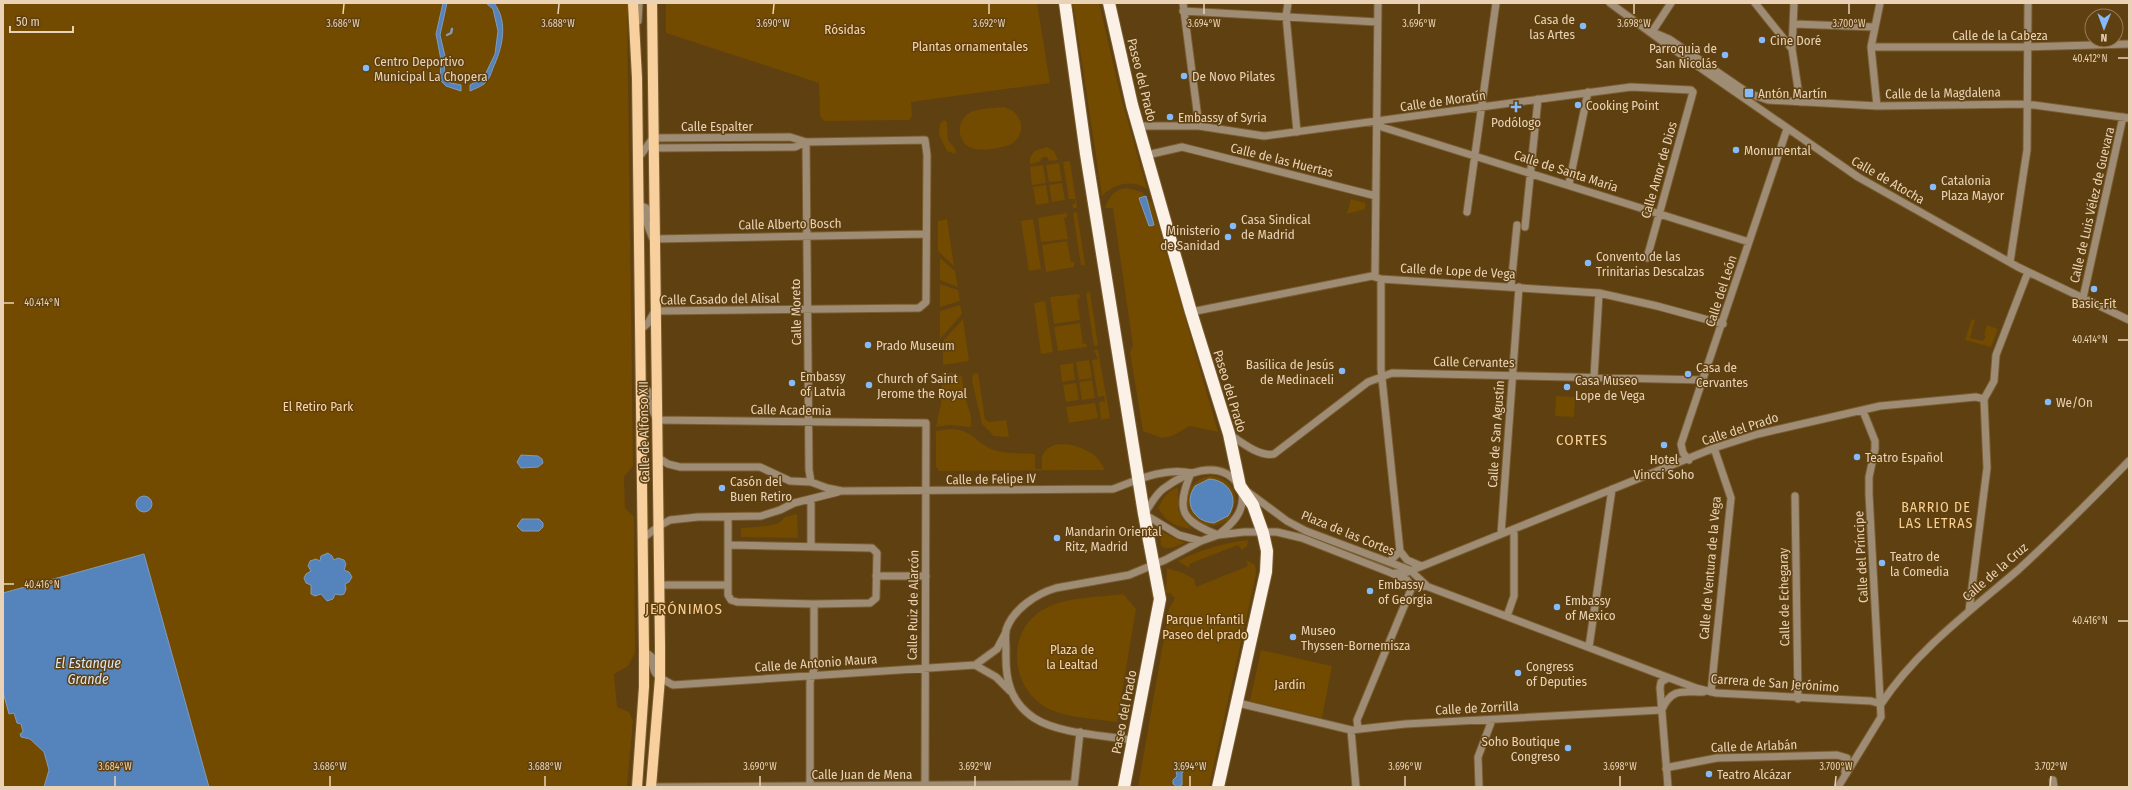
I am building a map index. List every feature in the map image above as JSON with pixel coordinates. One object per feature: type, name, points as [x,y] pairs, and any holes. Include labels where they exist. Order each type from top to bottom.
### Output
[{"type":"highway","name":"Paseo del Prado","points":[[1065,3],[1086,154],[1144,514],[1160,603],[1124,787]]},
{"type":"highway","name":"Paseo del Prado","points":[[1109,3],[1132,105],[1191,312],[1229,434],[1240,486],[1253,505],[1267,551],[1266,572],[1238,703],[1218,787]]},
{"type":"main road","name":"Calle de Alfonso XII","points":[[633,3],[637,78],[644,651],[644,686],[637,787]]},
{"type":"main road","name":"Calle de Alfonso XII","points":[[651,787],[660,678],[660,585],[653,239],[652,3]]},
{"type":"street","name":"Calle de Alfonso XII","points":[[637,78],[639,3]]},
{"type":"street","name":"Calle de Alfonso XII","points":[[648,3],[652,76]]},
{"type":"street","points":[[1183,3],[1199,126]]},
{"type":"street","points":[[1288,3],[1286,16],[1297,132]]},
{"type":"street","points":[[1378,3],[1376,196],[1381,376],[1400,551],[1407,560],[1421,566]]},
{"type":"street","points":[[1466,212],[1496,3]]},
{"type":"street","name":"Calle de Atocha","points":[[1610,3],[1787,129],[1858,177],[2028,272],[2129,320]]},
{"type":"street","points":[[1652,32],[1671,3]]},
{"type":"street","points":[[1755,3],[1792,49]]},
{"type":"street","points":[[1794,3],[1792,49],[1800,102]]},
{"type":"street","points":[[1877,106],[1871,47],[1880,3]]},
{"type":"street","points":[[2010,262],[2027,150],[2026,104],[2028,3]]},
{"type":"street","points":[[1183,11],[1378,22]]},
{"type":"street","points":[[1794,24],[1874,27]]},
{"type":"street","name":"Calle de Atocha","points":[[1652,32],[1669,39],[1757,98]]},
{"type":"street","name":"Calle de la Cabeza","points":[[1871,47],[2027,47],[2129,44]]},
{"type":"street","name":"Calle de Moratín","points":[[1139,126],[1199,126],[1264,136],[1631,87],[1691,90]]},
{"type":"street","name":"Calle Amor de Dios","points":[[1647,258],[1693,92],[1691,90]]},
{"type":"street","points":[[1569,184],[1588,92]]},
{"type":"street","name":"Calle de la Magdalena","points":[[1757,98],[1768,100],[1877,106],[2026,104],[2126,117]]},
{"type":"street","points":[[1525,227],[1538,99]]},
{"type":"street","name":"Calle de Luis Vélez de Guevara","points":[[2083,298],[2126,117]]},
{"type":"street","name":"Calle de Santa María","points":[[1377,122],[1382,126],[1475,154],[1749,242]]},
{"type":"street","name":"Calle del León","points":[[1689,460],[1683,453],[1681,444],[1723,324],[1787,129]]},
{"type":"street","name":"Calle Espalter","points":[[653,143],[790,137],[806,142],[925,140],[926,234]]},
{"type":"street","name":"Calle Espalter","points":[[653,143],[795,146],[806,142]]},
{"type":"street","name":"Calle Moreto","points":[[806,142],[809,470],[811,482]]},
{"type":"street","points":[[637,160],[653,143]]},
{"type":"street","name":"Calle de las Huertas","points":[[1147,155],[1182,147],[1376,196]]},
{"type":"street","points":[[638,205],[646,208],[646,221],[653,239]]},
{"type":"street","points":[[1511,286],[1516,225]]},
{"type":"street","name":"Calle Alberto Bosch","points":[[653,239],[926,234]]},
{"type":"street","name":"Calle Casado del Alisal","points":[[640,330],[648,323],[655,311],[919,308],[926,302],[926,234]]},
{"type":"street","points":[[1969,611],[1987,460],[1985,454],[1984,399],[1994,381],[1996,356],[2028,272]]},
{"type":"street","name":"Calle de Lope de Vega","points":[[1191,312],[1368,276],[1378,278],[1599,293],[1657,306],[1723,324]]},
{"type":"street","name":"Calle de San Agustín","points":[[1501,534],[1519,287]]},
{"type":"street","points":[[1594,377],[1599,293]]},
{"type":"street","name":"Calle Cervantes","points":[[1229,434],[1256,451],[1270,455],[1280,450],[1368,382],[1392,372],[1704,380]]},
{"type":"street","points":[[640,385],[648,391],[648,400],[657,420]]},
{"type":"street","name":"Calle del Prado","points":[[1514,530],[1612,489],[1689,460],[1714,448],[1758,434],[1880,406],[1976,397],[1984,399]]},
{"type":"street","name":"Calle del Príncipe","points":[[1863,411],[1875,441],[1875,449],[1869,477],[1869,494],[1881,704]]},
{"type":"street","name":"Calle Academia","points":[[657,420],[926,423]]},
{"type":"street","name":"Calle Ruiz de Alarcón","points":[[925,786],[924,668],[926,650],[926,423]]},
{"type":"street","name":"Calle de Ventura de la Vega","points":[[1711,692],[1731,498],[1714,448]]},
{"type":"street","name":"Calle de Felipe IV","points":[[657,457],[668,464],[680,467],[760,467],[790,481],[811,482],[827,488],[842,491],[1113,489],[1139,479],[1177,470],[1191,473]]},
{"type":"street","name":"Calle de la Cruz","points":[[1881,704],[1898,679],[1917,659],[1969,611],[2018,569],[2129,461]]},
{"type":"street","points":[[1132,740],[1080,732],[1053,726],[1035,719],[1020,706],[1010,691],[996,677],[975,665],[996,648],[1020,609],[1046,591],[1084,582],[1128,575],[1165,560],[1201,541],[1218,535],[1236,518],[1243,506],[1240,486],[1235,479],[1221,470],[1208,469],[1191,473],[1162,490],[1144,514],[1178,535],[1201,541]]},
{"type":"street","points":[[1191,473],[1183,498],[1185,513],[1201,529],[1218,535]]},
{"type":"street","name":"Plaza de las Cortes","points":[[1240,486],[1287,521],[1306,531],[1410,570],[1426,586]]},
{"type":"street","points":[[1589,647],[1612,489]]},
{"type":"street","name":"Calle de Felipe IV","points":[[642,539],[658,526],[675,519],[761,516],[780,510],[794,503],[842,491]]},
{"type":"street","name":"Calle de Echegaray","points":[[1795,496],[1798,698]]},
{"type":"street","points":[[811,499],[811,546]]},
{"type":"street","points":[[728,517],[728,545],[728,595],[731,600],[737,602],[814,604],[870,603],[876,598],[877,553],[872,548],[728,545]]},
{"type":"street","points":[[1507,616],[1514,596],[1514,530]]},
{"type":"street","name":"Plaza de las Cortes","points":[[1389,572],[1401,574],[1514,530]]},
{"type":"street","name":"Plaza de las Cortes","points":[[1218,535],[1244,532],[1287,533],[1389,572],[1407,580],[1412,587],[1426,586],[1507,616]]},
{"type":"street","points":[[1389,562],[1400,551]]},
{"type":"street","points":[[876,576],[926,576]]},
{"type":"street","points":[[660,585],[728,585]]},
{"type":"street","points":[[1356,787],[1354,729],[1412,587]]},
{"type":"street","points":[[810,786],[810,682],[814,668],[814,604]]},
{"type":"street","name":"Carrera de San Jerónimo","points":[[1507,616],[1668,678],[1711,692],[1871,701],[1881,704]]},
{"type":"street","points":[[1006,631],[1005,665],[1010,691]]},
{"type":"street","points":[[644,651],[652,657],[652,668],[660,678]]},
{"type":"street","name":"Calle de Antonio Maura","points":[[660,678],[673,685],[975,665]]},
{"type":"street","points":[[1668,678],[1661,682],[1661,710],[1668,787]]},
{"type":"street","points":[[1661,710],[1672,694],[1677,692],[1711,692]]},
{"type":"street","name":"Calle de Zorrilla","points":[[1238,703],[1354,729],[1661,710]]},
{"type":"street","points":[[1838,787],[1881,717],[1881,704]]},
{"type":"street","points":[[1479,787],[1478,757],[1492,720]]},
{"type":"street","points":[[1074,786],[1080,732]]},
{"type":"street","name":"Calle de Arlabán","points":[[1666,769],[1717,758],[1837,755],[1844,757],[1847,762],[1844,775]]},
{"type":"street","name":"Calle Juan de Mena","points":[[651,787],[1074,786]]},
{"type":"green space","name":"El Retiro Park","points":[[3,3],[627,3],[633,466],[624,477],[625,508],[634,517],[635,653],[628,666],[614,674],[617,707],[629,712],[633,721],[627,787],[3,787]]},
{"type":"green space","points":[[666,3],[1037,3],[1050,83],[911,102],[912,116],[909,120],[824,121],[820,116],[819,83],[666,33]]},
{"type":"green space","points":[[1073,3],[1099,3],[1122,101],[1147,189],[1130,183],[1118,185],[1102,196]]},
{"type":"green space","points":[[1004,107],[1014,112],[1020,122],[1021,132],[1014,142],[1001,147],[984,150],[969,147],[964,143],[961,138],[960,126],[966,116],[971,112],[987,108]]},
{"type":"green space","points":[[944,120],[947,122],[948,140],[956,150],[955,154],[947,151],[939,135],[940,124]]},
{"type":"green space","points":[[1047,147],[1054,151],[1058,160],[1049,161],[1047,157],[1043,157],[1039,162],[1030,164],[1030,158],[1034,151]]},
{"type":"green space","points":[[1070,161],[1077,208],[1073,208],[1072,204],[1075,204],[1075,199],[1069,199],[1063,162]]},
{"type":"green space","points":[[1059,163],[1062,181],[1049,182],[1046,165]]},
{"type":"green space","points":[[1043,165],[1046,183],[1032,185],[1030,167]]},
{"type":"green space","points":[[1062,183],[1065,200],[1052,202],[1049,185]]},
{"type":"green space","points":[[1046,185],[1049,203],[1036,205],[1033,187]]},
{"type":"green space","points":[[1127,188],[1142,192],[1152,203],[1218,432],[1190,426],[1172,436],[1162,438],[1143,431],[1130,352],[1133,346],[1113,208],[1105,208],[1115,192]]},
{"type":"green space","points":[[1351,199],[1365,203],[1365,209],[1347,214]]},
{"type":"green space","points":[[1077,212],[1085,265],[1081,265],[1073,213]]},
{"type":"green space","points":[[1067,213],[1067,217],[1064,218],[1068,239],[1041,242],[1038,218]]},
{"type":"green space","points":[[947,219],[954,266],[938,251],[938,221]]},
{"type":"green space","points":[[1033,219],[1041,269],[1029,271],[1021,221]]},
{"type":"green space","points":[[1067,241],[1071,262],[1074,262],[1074,267],[1046,272],[1042,245]]},
{"type":"green space","points":[[940,258],[955,271],[958,287],[940,280]]},
{"type":"green space","points":[[940,284],[958,290],[960,301],[940,307]]},
{"type":"green space","points":[[1090,292],[1098,345],[1094,346],[1086,293]]},
{"type":"green space","points":[[1079,294],[1080,298],[1077,299],[1080,320],[1054,324],[1050,297]]},
{"type":"green space","points":[[1045,301],[1053,352],[1041,354],[1034,303]]},
{"type":"green space","points":[[960,305],[962,314],[940,339],[940,311]]},
{"type":"green space","points":[[963,319],[969,361],[943,365],[943,341]]},
{"type":"green space","points":[[1972,319],[1975,320],[1970,338],[1983,341],[1986,336],[1984,335],[1987,325],[1998,329],[1991,347],[1965,340]]},
{"type":"green space","points":[[1080,323],[1083,344],[1086,343],[1087,347],[1058,351],[1054,327]]},
{"type":"green space","points":[[1094,350],[1098,350],[1110,418],[1101,420],[1099,402],[1105,401],[1104,396],[1098,397],[1092,360],[1098,359]]},
{"type":"green space","points":[[1089,360],[1092,378],[1079,380],[1076,362]]},
{"type":"green space","points":[[1073,363],[1075,380],[1062,382],[1060,365]]},
{"type":"green space","points":[[942,373],[956,373],[962,377],[964,394],[971,416],[971,427],[949,425],[936,427],[941,403]]},
{"type":"green space","points":[[978,373],[985,419],[989,422],[1006,420],[1009,437],[994,436],[982,424],[972,381],[973,374]]},
{"type":"green space","points":[[1092,380],[1095,398],[1082,400],[1079,382]]},
{"type":"green space","points":[[1076,383],[1079,400],[1066,402],[1063,385]]},
{"type":"green space","points":[[1556,396],[1575,397],[1574,417],[1555,416]]},
{"type":"green space","points":[[1095,403],[1098,418],[1069,423],[1066,407]]},
{"type":"green space","points":[[957,429],[968,433],[982,444],[994,450],[1009,453],[1035,454],[1035,469],[1042,469],[1042,456],[1048,449],[1054,445],[1068,444],[1094,455],[1105,470],[939,471],[936,467],[936,431]]},
{"type":"green space","points":[[1209,476],[1215,476],[1224,480],[1231,486],[1234,491],[1236,501],[1230,518],[1217,525],[1206,525],[1196,520],[1190,512],[1187,501],[1189,491],[1196,482]],"holes":[[[1214,480],[1223,484],[1229,489],[1233,503],[1226,516],[1209,523],[1195,515],[1190,495],[1195,486]]]},
{"type":"green space","points":[[1178,488],[1178,509],[1183,520],[1192,529],[1181,527],[1172,523],[1164,517],[1158,508],[1163,498],[1171,490]]},
{"type":"green space","points":[[797,514],[798,538],[741,537],[741,528],[766,526],[779,523],[785,517]]},
{"type":"green space","points":[[1160,531],[1185,543],[1170,548],[1161,546]]},
{"type":"green space","points":[[1248,540],[1247,546],[1242,550],[1238,545],[1189,564],[1189,568],[1178,561],[1212,548]]},
{"type":"green space","name":"Parque Infantil Paseo del prado","points":[[1246,560],[1255,565],[1256,574],[1209,787],[1138,787],[1169,609],[1175,598],[1170,593],[1166,593],[1167,568],[1183,573],[1194,579],[1196,587],[1248,566]]},
{"type":"green space","name":"Plaza de la Lealtad","points":[[1123,594],[1136,609],[1117,722],[1083,718],[1056,712],[1035,699],[1026,687],[1019,673],[1017,658],[1019,643],[1024,628],[1034,616],[1048,607],[1065,601]]},
{"type":"green space","name":"Jardín","points":[[1261,650],[1332,666],[1322,718],[1250,701]]},
{"type":"water","points":[[443,3],[447,3],[440,35],[445,56],[444,77],[451,83],[461,85],[461,91],[446,86],[440,80],[441,60],[436,34]]},
{"type":"water","points":[[486,3],[494,3],[499,10],[503,27],[501,44],[489,79],[482,85],[470,91],[470,85],[484,77],[495,54],[498,31],[493,9]]},
{"type":"water","points":[[1146,196],[1154,225],[1149,226],[1139,198]]},
{"type":"water","points":[[521,455],[538,456],[542,459],[543,463],[538,467],[521,468],[517,462]]},
{"type":"water","points":[[1209,479],[1222,483],[1227,487],[1233,497],[1233,503],[1228,516],[1214,523],[1201,519],[1192,510],[1190,505],[1190,499],[1195,486]]},
{"type":"water","points":[[141,496],[147,496],[152,501],[150,510],[147,512],[141,512],[136,507],[136,501]]},
{"type":"water","points":[[522,519],[539,519],[543,523],[543,527],[539,531],[522,531],[517,526]]},
{"type":"water","points":[[328,553],[334,560],[338,558],[344,560],[346,564],[344,570],[349,572],[352,577],[349,582],[345,584],[346,589],[344,594],[335,594],[333,599],[327,601],[321,594],[315,596],[311,594],[311,585],[306,583],[304,578],[306,574],[311,571],[308,566],[310,561],[316,559],[320,561],[321,556]]},
{"type":"water","name":"El Estanque Grande","points":[[144,554],[209,787],[44,787],[49,770],[44,752],[30,739],[21,737],[20,734],[23,732],[21,724],[17,723],[14,713],[9,714],[3,692],[3,593]]},
{"type":"water","points":[[1179,763],[1184,764],[1186,769],[1182,773],[1182,785],[1177,787],[1173,784],[1173,780],[1177,776],[1175,766]]},
{"type":"waterway","points":[[447,35],[451,33],[452,29]]},
{"type":"place","name":"Casa de las Artes","points":[[1583,26]]},
{"type":"place","name":"Cine Doré","points":[[1762,40]]},
{"type":"place","name":"Parroquia de San Nicolás","points":[[1725,55]]},
{"type":"place","name":"Centro Deportivo Municipal La Chopera","points":[[366,68]]},
{"type":"place","name":"De Novo Pilates","points":[[1184,76]]},
{"type":"place","name":"Antón Martín","points":[[1749,93]]},
{"type":"place","name":"Cooking Point","points":[[1578,105]]},
{"type":"place","name":"Podólogo","points":[[1516,107]]},
{"type":"place","name":"Embassy of Syria","points":[[1170,117]]},
{"type":"place","name":"Monumental","points":[[1736,150]]},
{"type":"place","name":"Catalonia Plaza Mayor","points":[[1933,187]]},
{"type":"place","name":"Casa Sindical de Madrid","points":[[1233,226]]},
{"type":"place","name":"Ministerio de Sanidad","points":[[1228,237]]},
{"type":"place","name":"Convento de las Trinitarias Descalzas","points":[[1588,263]]},
{"type":"place","name":"Basic-Fit","points":[[2094,289]]},
{"type":"place","name":"Prado Museum","points":[[868,345]]},
{"type":"place","name":"Basílica de Jesús de Medinaceli","points":[[1342,371]]},
{"type":"place","name":"Casa de Cervantes","points":[[1688,374]]},
{"type":"place","name":"Embassy of Latvia","points":[[792,383]]},
{"type":"place","name":"Church of Saint Jerome the Royal","points":[[869,385]]},
{"type":"place","name":"Casa Museo Lope de Vega","points":[[1567,387]]},
{"type":"place","name":"We/On","points":[[2048,402]]},
{"type":"place","name":"Hotel Vincci Soho","points":[[1664,445]]},
{"type":"place","name":"Teatro Español","points":[[1857,457]]},
{"type":"place","name":"Casón del Buen Retiro","points":[[722,488]]},
{"type":"place","name":"Mandarin Oriental Ritz, Madrid","points":[[1057,538]]},
{"type":"place","name":"Teatro de la Comedia","points":[[1882,563]]},
{"type":"place","name":"Embassy of Georgia","points":[[1370,591]]},
{"type":"place","name":"Embassy of Mexico","points":[[1557,607]]},
{"type":"place","name":"Museo Thyssen-Bornemisza","points":[[1293,637]]},
{"type":"place","name":"Congress of Deputies","points":[[1518,673]]},
{"type":"place","name":"Soho Boutique Congreso","points":[[1568,748]]},
{"type":"place","name":"Teatro Alcázar","points":[[1709,774]]},
{"type":"district","name":"CORTES","points":[[1582,440]]},
{"type":"district","name":"BARRIO DE LAS LETRAS","points":[[1936,516]]},
{"type":"district","name":"JERÓNIMOS","points":[[684,609]]},
{"type":"park label","name":"Rósidas","points":[[845,29]]},
{"type":"park label","name":"Plantas ornamentales","points":[[970,46]]}]
